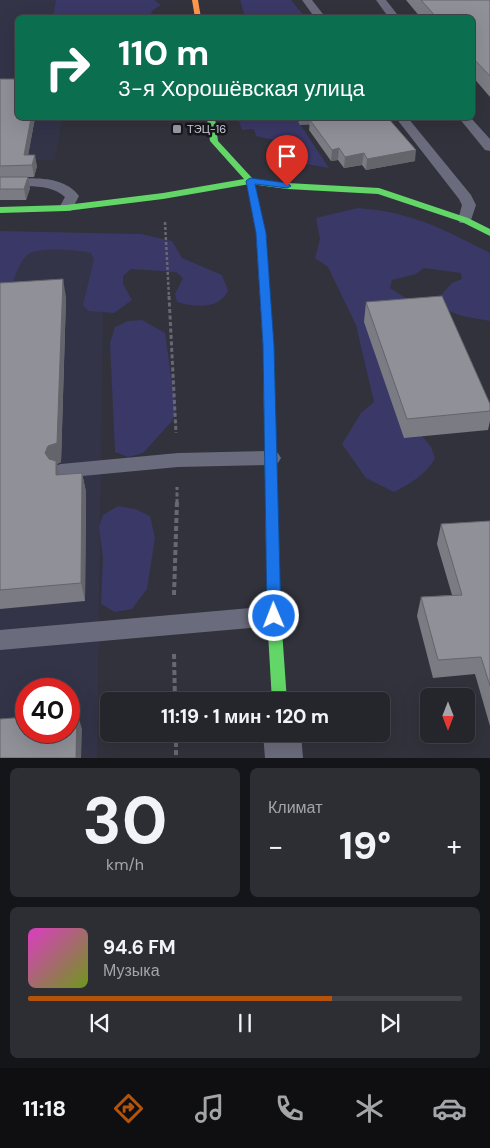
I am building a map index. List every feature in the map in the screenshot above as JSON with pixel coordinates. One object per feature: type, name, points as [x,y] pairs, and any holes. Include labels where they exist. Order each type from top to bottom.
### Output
[{"type":"street","points":[[195,0],[198,15]]},
{"type":"street","points":[[211,120],[214,141],[250,181],[261,233],[268,345],[274,616],[279,692]]},
{"type":"street","points":[[0,210],[66,208],[164,196],[250,181],[287,186],[379,191],[465,220],[489,232]]},
{"type":"street","points":[[283,742],[284,758]]},
{"type":"lane","points":[[307,0],[320,15]]},
{"type":"lane","points":[[381,0],[393,15]]},
{"type":"lane","points":[[304,122],[343,120]]},
{"type":"lane","points":[[404,120],[466,198],[469,205],[465,220]]},
{"type":"lane","points":[[467,120],[490,147]]},
{"type":"lane","points":[[0,183],[39,183],[61,186],[72,196],[66,208]]},
{"type":"lane","points":[[61,471],[178,460],[271,458]]},
{"type":"lane","points":[[0,640],[274,616]]},
{"type":"path","points":[[176,742],[176,758]]},
{"type":"shaded area","points":[[0,0],[82,0],[79,15],[15,15],[15,120],[62,120],[55,160],[0,160]]},
{"type":"shaded area","points":[[56,0],[154,0],[161,5],[153,10],[150,15],[53,15]]},
{"type":"shaded area","points":[[240,0],[291,0],[303,15],[244,15]]},
{"type":"shaded area","points":[[239,120],[297,120],[329,168],[289,158],[277,148],[274,140],[256,136],[254,129],[242,130]]},
{"type":"shaded area","points":[[358,208],[395,213],[427,223],[490,253],[490,321],[462,316],[449,311],[441,295],[452,283],[462,279],[461,273],[424,268],[416,274],[392,280],[390,288],[409,300],[414,426],[431,447],[435,458],[423,474],[394,492],[366,478],[342,444],[361,413],[374,402],[356,325],[328,267],[315,258],[320,239],[316,218]]},
{"type":"shaded area","points":[[0,231],[141,234],[172,241],[182,258],[222,275],[228,291],[224,297],[212,304],[198,306],[184,304],[177,302],[175,294],[183,278],[176,272],[131,269],[123,276],[123,284],[132,300],[114,313],[89,311],[83,305],[94,260],[91,253],[48,250],[31,253],[26,256],[18,268],[9,291],[0,294]]},
{"type":"shaded area","points":[[104,243],[97,758],[0,758],[0,244]]},
{"type":"shaded area","points":[[142,320],[165,333],[176,410],[172,421],[143,453],[128,457],[115,452],[110,343],[115,327],[128,321]]},
{"type":"shaded area","points":[[118,506],[135,509],[150,516],[155,538],[147,589],[132,609],[115,612],[101,604],[103,558],[99,527],[103,515]]},
{"type":"building","points":[[421,0],[490,0],[490,76],[475,60],[475,15],[434,15]]},
{"type":"building","points":[[0,79],[15,79],[15,120],[31,120],[24,155],[35,155],[32,165],[0,166]]},
{"type":"building","points":[[310,120],[390,120],[416,150],[367,159],[364,153],[345,157],[339,148],[332,150]]},
{"type":"building","points":[[0,177],[28,177],[24,189],[0,189]]},
{"type":"building","points":[[63,279],[57,443],[48,446],[45,453],[49,459],[56,461],[56,475],[82,473],[81,583],[0,590],[0,283]]},
{"type":"building","points":[[442,296],[490,404],[490,411],[407,419],[366,302]]},
{"type":"building","points":[[490,521],[490,686],[481,657],[438,660],[421,597],[462,595],[441,524]]},
{"type":"building","points":[[15,718],[15,743],[76,743],[76,758],[0,758],[0,719]]},
{"type":"traffic: fast","points":[[211,120],[214,141],[250,181]]},
{"type":"traffic: fast","points":[[0,210],[66,208],[163,196],[250,181],[287,186],[379,191],[465,220],[490,233]]},
{"type":"traffic: fast","points":[[268,345],[274,616],[279,692]]},
{"type":"traffic: slow","points":[[195,0],[198,15]]},
{"type":"traffic: slow","points":[[250,181],[261,233],[268,345]]},
{"type":"place","name":"ТЭЦ-16","points":[[177,129]]},
{"type":"route","points":[[274,616],[268,345],[261,233],[250,181],[287,186]]}]
